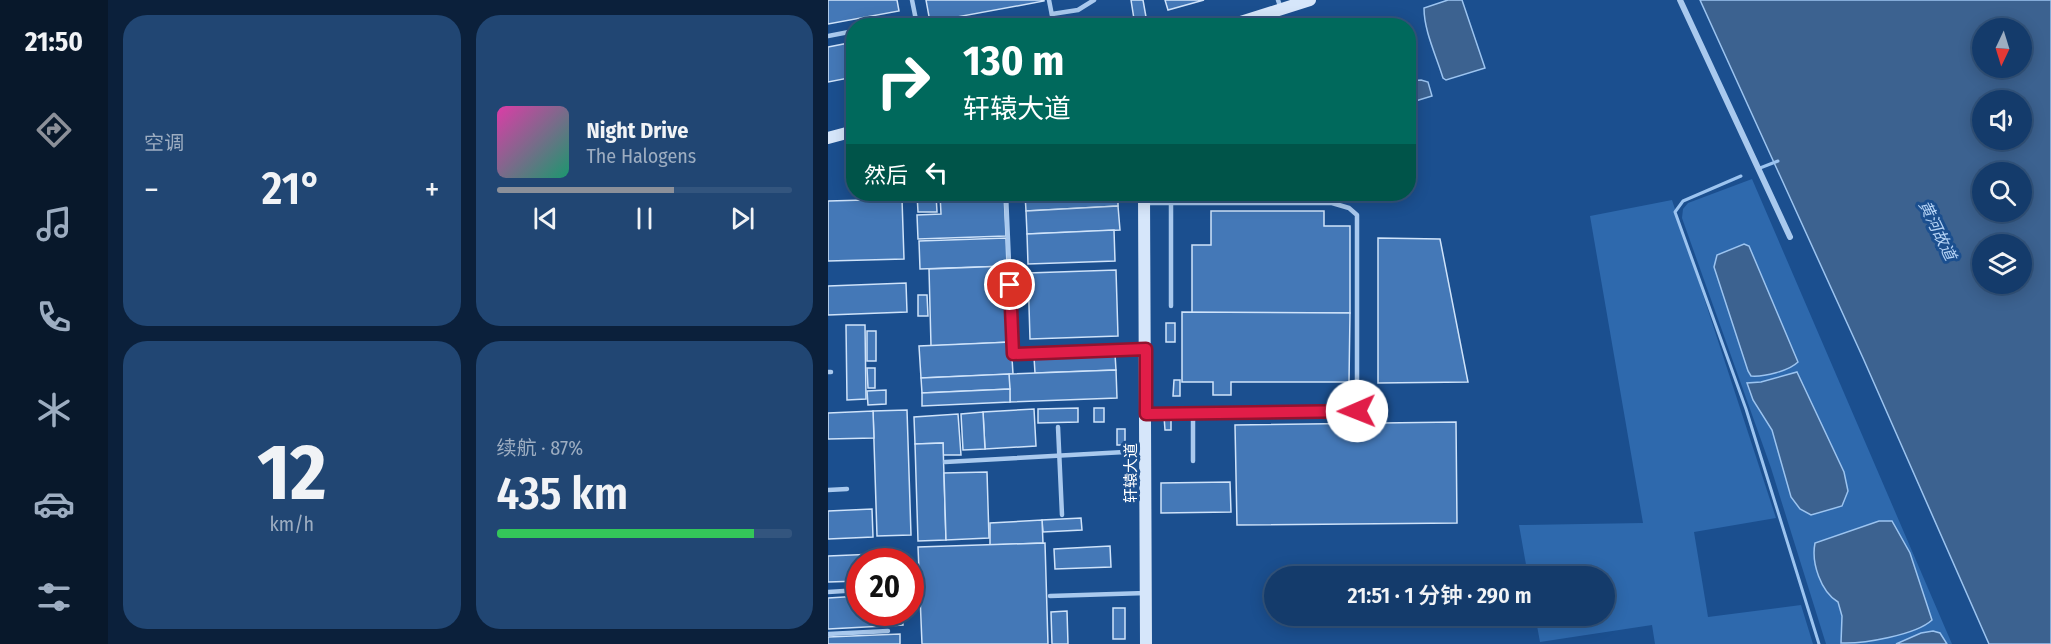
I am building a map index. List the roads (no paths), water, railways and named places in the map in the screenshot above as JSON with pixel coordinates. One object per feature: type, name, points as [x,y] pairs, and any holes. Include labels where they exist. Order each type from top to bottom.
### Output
[{"type":"street","points":[[1247,18],[1279,4],[1310,0]]},
{"type":"street","points":[[1680,0],[1790,237]]},
{"type":"street","points":[[828,138],[846,133]]},
{"type":"street","name":"轩辕大道","points":[[1144,201],[1146,644]]},
{"type":"lane","points":[[912,0],[915,18]]},
{"type":"lane","points":[[1049,0],[1052,18]]},
{"type":"lane","points":[[1052,14],[1078,10],[1094,0]]},
{"type":"lane","points":[[828,36],[846,33]]},
{"type":"lane","points":[[1006,201],[1013,354],[1146,349]]},
{"type":"lane","points":[[1146,414],[1357,411],[1357,215],[1349,208],[1332,204],[1171,203],[1160,201]]},
{"type":"lane","points":[[1171,203],[1171,306]]},
{"type":"lane","points":[[1193,413],[1193,461]]},
{"type":"lane","points":[[1058,427],[1062,515]]},
{"type":"lane","points":[[945,462],[1146,450]]},
{"type":"lane","points":[[828,490],[847,489]]},
{"type":"lane","points":[[828,592],[846,591]]},
{"type":"lane","points":[[1050,596],[1146,593]]},
{"type":"lane","points":[[828,634],[888,632]]},
{"type":"water","points":[[1448,0],[1462,0],[1485,68],[1446,80],[1443,78],[1428,34],[1424,8]]},
{"type":"water","name":"黄河故道","points":[[1700,0],[2051,0],[2051,644],[1989,644],[1863,358]]},
{"type":"water","points":[[1416,80],[1428,82],[1432,96],[1416,101]]},
{"type":"water","points":[[1744,244],[1749,246],[1798,362],[1783,371],[1763,376],[1751,376],[1748,371],[1714,267],[1717,255]]},
{"type":"water","points":[[1797,372],[1844,472],[1848,491],[1842,506],[1811,515],[1800,509],[1791,497],[1772,430],[1753,400],[1747,383],[1761,382]]},
{"type":"water","points":[[1879,521],[1892,521],[1910,553],[1932,620],[1902,634],[1862,642],[1841,643],[1842,616],[1838,602],[1822,584],[1816,568],[1815,543]]},
{"type":"water","points":[[1933,631],[1940,633],[1947,644],[1896,644],[1921,633]]},
{"type":"waterway","points":[[1760,168],[1778,161]]},
{"type":"waterway","points":[[1741,176],[1683,201],[1675,212],[1746,409],[1819,644]]}]
